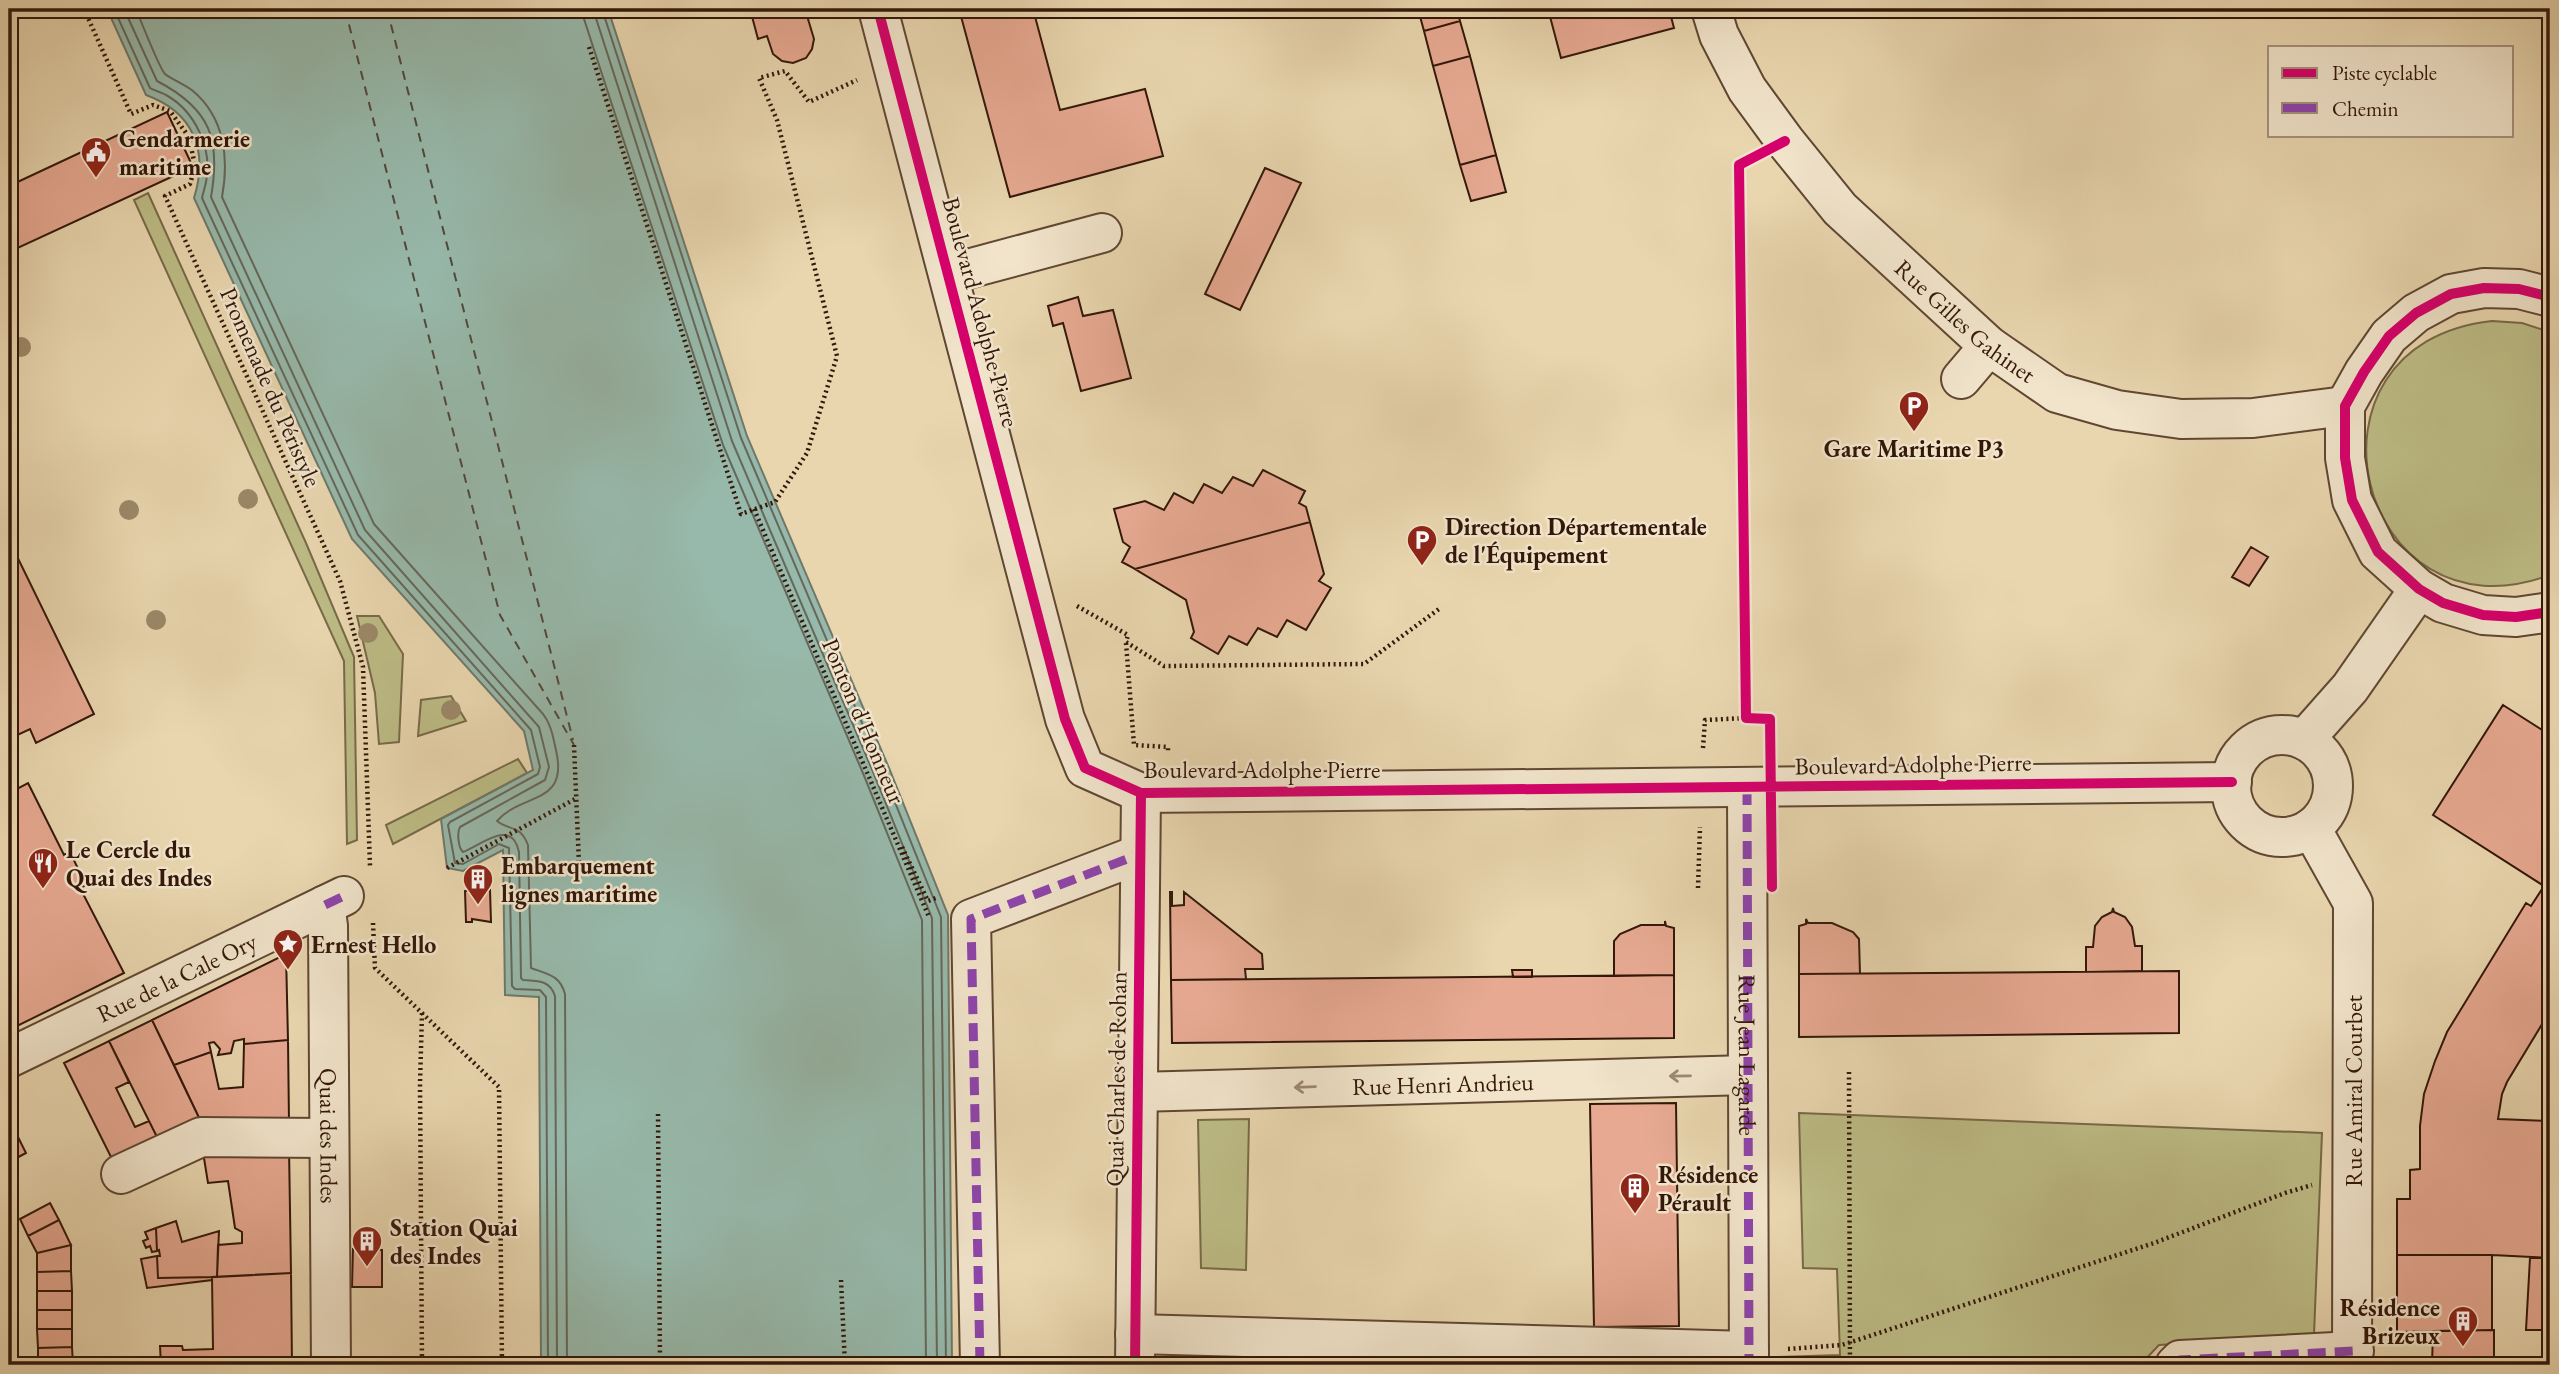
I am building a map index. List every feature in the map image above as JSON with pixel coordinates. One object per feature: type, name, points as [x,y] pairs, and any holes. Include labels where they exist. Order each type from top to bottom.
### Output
[{"type":"street","name":"Boulevard Adolphe Pierre","points":[[878,9],[1032,595],[1066,719],[1085,768],[1153,793],[2232,782]]},
{"type":"street","name":"Rue Gilles Gahinet","points":[[1711,9],[1719,35],[1747,89],[1832,199],[1989,346],[2057,393],[2117,410],[2181,419],[2253,418],[2345,406]]},
{"type":"street","points":[[949,274],[1102,233]]},
{"type":"street","points":[[2550,297],[2519,289],[2484,288],[2451,294],[2416,313],[2389,337],[2364,372],[2345,406],[2345,458],[2352,500],[2378,552],[2419,589],[2442,603],[2483,615],[2516,617],[2550,612]]},
{"type":"street","points":[[1961,379],[1989,346]]},
{"type":"street","points":[[2304,740],[2350,688],[2419,589]]},
{"type":"street","points":[[2290,736],[2304,740],[2324,757],[2333,782],[2329,808],[2311,828],[2299,834],[2271,836],[2257,830],[2246,822],[2237,810],[2232,796],[2234,769],[2241,756],[2263,739],[2290,736]]},
{"type":"street","name":"Rue Jean Lagarde","points":[[1747,787],[1749,1358]]},
{"type":"street","name":"Quai Charles de Rohan","points":[[1135,1350],[1140,854],[1153,793]]},
{"type":"street","name":"Rue Amiral Courbet","points":[[2311,828],[2353,904],[2353,1358]]},
{"type":"street","points":[[980,1365],[971,919],[1140,854]]},
{"type":"street","name":"Rue de la Cale Ory","points":[[9,1058],[353,896]]},
{"type":"street","name":"Quai des Indes","points":[[331,1365],[328,926],[353,896]]},
{"type":"street","name":"Rue Henri Andrieu","points":[[1138,1092],[1748,1075]]},
{"type":"street","points":[[121,1174],[201,1138],[329,1138]]},
{"type":"street","points":[[1135,1350],[1749,1358]]},
{"type":"street","points":[[2175,1365],[2180,1360],[2353,1358]]},
{"type":"path","points":[[589,47],[741,514],[775,502],[807,453],[837,356],[777,120],[759,78],[785,71],[809,102],[893,63]]},
{"type":"path","points":[[1032,595],[1052,591],[1128,635],[1126,642],[1134,745],[1168,747],[1153,793]]},
{"type":"path","points":[[1126,642],[1164,666],[1364,664],[1439,609]]},
{"type":"path","points":[[574,745],[579,864]]},
{"type":"path","points":[[873,786],[928,901],[944,895]]},
{"type":"path","points":[[447,869],[577,798]]},
{"type":"path","points":[[422,1013],[422,1365]]},
{"type":"path","points":[[1849,1072],[1850,1365]]},
{"type":"path","points":[[658,1114],[660,1365]]},
{"type":"path","points":[[1749,1358],[1842,1345],[2154,1243],[2285,1193],[2353,1173]]},
{"type":"path","points":[[841,1280],[845,1365]]},
{"type":"shaded area","points":[[148,193],[306,543],[354,657],[357,840],[347,844],[344,661],[134,200]]},
{"type":"shaded area","points":[[2492,321],[2522,323],[2550,332],[2550,575],[2484,586],[2430,569],[2392,532],[2370,484],[2368,430],[2386,381],[2427,341]]},
{"type":"shaded area","points":[[357,616],[379,616],[403,654],[399,742],[379,744],[375,693]]},
{"type":"shaded area","points":[[451,696],[466,721],[418,736],[421,700]]},
{"type":"shaded area","points":[[518,759],[527,773],[393,844],[386,825]]},
{"type":"shaded area","points":[[1799,1113],[2322,1133],[2314,1335],[2159,1345],[2140,1365],[1780,1365],[1779,1357],[1840,1355],[1837,1269],[1803,1268]]},
{"type":"shaded area","points":[[1249,1119],[1246,1270],[1201,1268],[1198,1120]]},
{"type":"water","points":[[107,9],[608,9],[747,436],[889,768],[948,915],[952,1365],[541,1365],[539,997],[505,995],[503,850],[463,871],[447,868],[441,819],[533,770],[524,731],[352,539],[194,198],[199,164],[193,135],[186,122],[175,112],[146,95]]},
{"type":"building","points":[[750,9],[805,9],[814,39],[806,58],[793,63],[782,61],[773,54],[767,36],[758,39]]},
{"type":"building","points":[[959,9],[1033,9],[1060,110],[1145,89],[1163,156],[1010,197]]},
{"type":"building","points":[[1418,9],[1457,9],[1460,21],[1424,31]]},
{"type":"building","points":[[1548,9],[1669,9],[1674,28],[1561,58]]},
{"type":"building","points":[[1460,21],[1470,56],[1433,66],[1424,31]]},
{"type":"building","points":[[1470,56],[1496,155],[1460,165],[1433,66]]},
{"type":"building","name":"Gendarmerie maritime","points":[[167,112],[193,167],[9,252],[9,186]]},
{"type":"building","points":[[1496,155],[1506,192],[1471,201],[1460,165]]},
{"type":"building","points":[[1265,168],[1301,183],[1240,310],[1205,294]]},
{"type":"building","points":[[1078,297],[1083,316],[1113,310],[1131,378],[1081,391],[1063,323],[1053,326],[1048,306]]},
{"type":"building","points":[[1263,470],[1305,491],[1299,503],[1306,507],[1310,522],[1135,569],[1122,562],[1130,547],[1123,542],[1114,509],[1145,501],[1164,510],[1174,493],[1193,503],[1204,484],[1222,493],[1233,477],[1253,486]]},
{"type":"building","points":[[1310,522],[1324,574],[1319,581],[1331,588],[1306,630],[1287,620],[1277,637],[1258,628],[1247,645],[1229,636],[1218,654],[1191,638],[1194,632],[1186,600],[1135,569]]},
{"type":"building","points":[[9,540],[94,714],[36,743],[30,729],[9,739]]},
{"type":"building","points":[[2251,547],[2268,557],[2249,586],[2232,577]]},
{"type":"building","points":[[2503,705],[2550,735],[2550,1011],[2507,1082],[2498,1119],[2550,1121],[2550,1258],[2397,1255],[2397,1199],[2410,1199],[2410,1170],[2420,1169],[2420,1126],[2424,1094],[2435,1061],[2447,1032],[2526,903],[2531,906],[2544,886],[2433,815]]},
{"type":"building","points":[[28,783],[64,855],[70,852],[86,885],[80,888],[124,973],[9,1030],[9,793]]},
{"type":"building","name":"Embarquement lignes maritime","points":[[472,890],[472,893],[490,890],[491,922],[472,919],[472,922],[466,922],[465,891]]},
{"type":"building","points":[[1170,892],[1172,906],[1184,905],[1184,892],[1262,954],[1263,969],[1245,969],[1246,979],[1171,980]]},
{"type":"building","points":[[2113,908],[2114,912],[2125,917],[2132,927],[2135,946],[2142,946],[2142,971],[2086,972],[2086,947],[2093,947],[2095,926],[2102,917],[2112,912]]},
{"type":"building","points":[[1806,919],[1808,923],[1832,923],[1853,932],[1859,939],[1860,974],[1799,974],[1799,926],[1806,924]]},
{"type":"building","points":[[1665,921],[1666,926],[1674,928],[1674,975],[1614,976],[1614,941],[1620,934],[1641,925],[1665,925]]},
{"type":"building","points":[[286,954],[288,1040],[244,1044],[244,1039],[234,1041],[231,1053],[218,1055],[220,1049],[214,1042],[209,1043],[211,1052],[174,1065],[152,1020]]},
{"type":"building","points":[[1512,970],[1532,970],[1532,977],[1513,977]]},
{"type":"building","points":[[2179,971],[2179,1033],[1799,1037],[1799,974]]},
{"type":"building","points":[[1674,975],[1674,1038],[1172,1043],[1171,980]]},
{"type":"building","points":[[152,1020],[203,1126],[161,1145],[109,1041]]},
{"type":"building","points":[[288,1040],[289,1122],[203,1126],[174,1065],[211,1052],[219,1089],[243,1087],[244,1044]]},
{"type":"building","points":[[109,1041],[129,1082],[116,1088],[135,1127],[149,1121],[161,1145],[115,1165],[64,1063]]},
{"type":"building","name":"Résidence Pérault","points":[[1676,1103],[1679,1326],[1594,1327],[1590,1104]]},
{"type":"building","points":[[9,1119],[26,1153],[9,1162]]},
{"type":"building","points":[[289,1148],[291,1273],[217,1277],[218,1245],[242,1243],[242,1232],[235,1228],[228,1181],[208,1183],[203,1152]]},
{"type":"building","points":[[50,1203],[59,1220],[28,1236],[20,1219]]},
{"type":"building","points":[[59,1220],[71,1245],[37,1253],[28,1236]]},
{"type":"building","points":[[176,1221],[182,1242],[219,1231],[217,1277],[158,1278],[157,1256],[160,1256],[159,1250],[157,1251],[156,1228]]},
{"type":"building","points":[[156,1228],[157,1251],[152,1252],[150,1246],[146,1248],[143,1241],[148,1239],[145,1232]]},
{"type":"building","points":[[71,1245],[71,1271],[37,1272],[37,1253]]},
{"type":"building","name":"Station Quai des Indes","points":[[353,1249],[382,1250],[382,1287],[352,1287]]},
{"type":"building","points":[[2397,1255],[2492,1255],[2492,1330],[2397,1332]]},
{"type":"building","points":[[157,1256],[158,1278],[212,1277],[212,1280],[147,1288],[141,1259]]},
{"type":"building","points":[[2530,1258],[2550,1258],[2550,1330],[2526,1330]]},
{"type":"building","points":[[71,1271],[72,1291],[37,1291],[37,1272]]},
{"type":"building","points":[[291,1273],[292,1365],[161,1365],[160,1346],[182,1346],[183,1350],[213,1349],[212,1277]]},
{"type":"building","points":[[37,1291],[72,1291],[72,1310],[37,1310]]},
{"type":"building","points":[[37,1310],[72,1310],[72,1329],[37,1329]]},
{"type":"building","points":[[37,1329],[72,1329],[72,1347],[38,1348]]},
{"type":"building","name":"Résidence Brizeux","points":[[2494,1330],[2494,1365],[2432,1365],[2433,1331]]},
{"type":"building","points":[[72,1347],[73,1365],[38,1365],[38,1348]]},
{"type":"ferry route","points":[[345,9],[500,615],[574,745]]},
{"type":"ferry route","points":[[387,9],[573,740]]},
{"type":"marked path","points":[[1747,787],[1749,1365]]},
{"type":"marked path","points":[[980,1365],[971,919],[1140,854]]},
{"type":"marked path","points":[[325,905],[344,896]]},
{"type":"marked path","points":[[2175,1365],[2180,1360],[2354,1351]]},
{"type":"cycle path","points":[[878,9],[1065,719],[1085,768],[1141,793],[2232,782]]},
{"type":"cycle path","points":[[1772,887],[1770,719],[1746,718],[1739,165],[1785,141]]},
{"type":"cycle path","points":[[2550,297],[2519,289],[2484,288],[2451,294],[2416,313],[2389,336],[2345,406],[2345,458],[2352,500],[2378,552],[2419,589],[2443,603],[2483,615],[2516,617],[2550,612]]},
{"type":"cycle path","points":[[1135,1365],[1141,793]]},
{"type":"place","name":"Gendarmerie maritime","points":[[96,179]]},
{"type":"place","name":"Gare Maritime P3","points":[[1914,433]]},
{"type":"place","name":"Direction Départementale de l'Équipement","points":[[1422,567]]},
{"type":"place","name":"Le Cercle du Quai des Indes","points":[[43,890]]},
{"type":"place","name":"Embarquement lignes maritime","points":[[478,906]]},
{"type":"place","name":"Ernest Hello","points":[[288,971]]},
{"type":"place","name":"Résidence Pérault","points":[[1635,1215]]},
{"type":"place","name":"Station Quai des Indes","points":[[367,1268]]},
{"type":"place","name":"Résidence Brizeux","points":[[2463,1348]]}]
